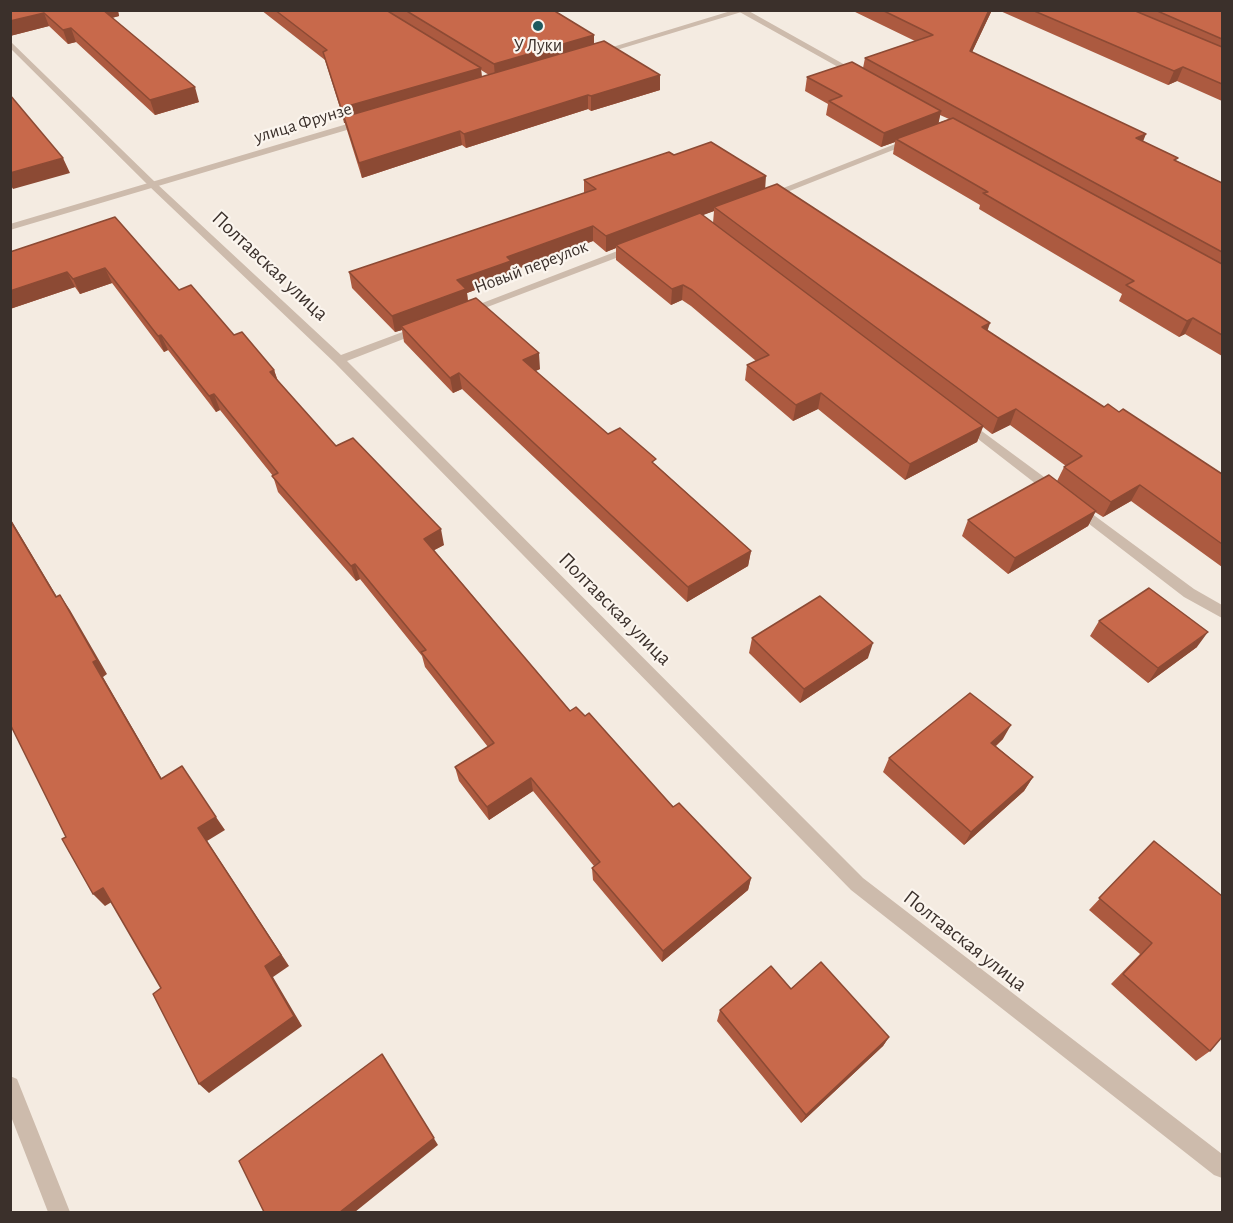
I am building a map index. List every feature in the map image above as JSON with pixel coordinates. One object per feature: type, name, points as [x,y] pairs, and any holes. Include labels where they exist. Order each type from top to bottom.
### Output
[{"type":"street","points":[[584,57],[742,11],[867,80]]},
{"type":"street","name":"Полтавская улица","points":[[10,43],[153,185],[339,360],[857,884],[1222,1167]]},
{"type":"street","name":"улица Фрунзе","points":[[10,227],[369,120]]},
{"type":"street","points":[[756,201],[919,138]]},
{"type":"street","name":"Новый переулок","points":[[449,318],[646,243]]},
{"type":"street","points":[[339,360],[427,326]]},
{"type":"street","points":[[954,415],[1189,593],[1222,612]]},
{"type":"street","points":[[10,1086],[58,1212]]},
{"type":"building","points":[[10,10],[103,10],[195,87],[150,100],[71,28],[63,30],[44,13],[10,21]]},
{"type":"building","points":[[275,10],[386,10],[481,68],[341,108],[323,52],[327,50]]},
{"type":"building","points":[[405,10],[553,10],[594,35],[494,64]]},
{"type":"building","points":[[882,10],[989,10],[970,51],[1146,134],[1136,138],[1178,158],[1174,160],[1222,183],[1222,252],[865,58],[933,35]]},
{"type":"building","points":[[1032,10],[1133,10],[1222,47],[1222,84],[1183,67],[1174,71]]},
{"type":"building","points":[[1155,10],[1222,10],[1222,39]]},
{"type":"building","points":[[604,41],[660,75],[464,134],[460,131],[359,163],[344,117]]},
{"type":"building","points":[[852,62],[941,111],[884,133],[829,101],[842,96],[807,77]]},
{"type":"building","points":[[10,95],[63,158],[10,173]]},
{"type":"building","points":[[953,118],[1222,264],[1222,335],[1193,318],[1187,321],[1126,285],[1134,281],[896,139]]},
{"type":"building","points":[[711,142],[766,176],[606,236],[593,226],[507,257],[511,261],[457,280],[466,289],[392,316],[349,272],[596,189],[584,180],[669,152],[674,155]]},
{"type":"building","points":[[777,184],[990,323],[982,327],[1104,407],[1108,404],[1119,412],[1123,409],[1222,474],[1222,544],[1140,485],[1111,502],[1064,467],[1082,456],[1016,409],[998,418],[714,207]]},
{"type":"building","points":[[700,213],[983,426],[910,464],[821,393],[796,405],[747,365],[769,355],[692,290],[683,285],[672,289],[616,245]]},
{"type":"building","points":[[115,217],[179,290],[191,285],[234,335],[242,332],[274,370],[270,372],[336,446],[353,438],[441,529],[424,539],[570,711],[576,707],[585,716],[589,713],[673,807],[679,803],[751,878],[663,951],[592,868],[600,862],[531,778],[487,807],[455,767],[494,743],[421,652],[426,650],[355,564],[351,566],[272,476],[278,473],[214,394],[209,396],[161,335],[158,336],[105,268],[73,279],[67,272],[10,291],[10,252]]},
{"type":"building","points":[[476,298],[539,353],[523,360],[608,434],[620,428],[656,459],[652,462],[751,551],[688,587],[459,373],[450,378],[401,326]]},
{"type":"building","points":[[1049,475],[1096,511],[1015,558],[968,520]]},
{"type":"building","points":[[10,520],[56,597],[60,595],[97,660],[93,662],[161,779],[182,766],[216,817],[198,828],[281,955],[265,966],[294,1016],[199,1084],[153,994],[161,988],[103,888],[93,894],[62,839],[66,837],[10,724]]},
{"type":"building","points":[[1149,588],[1208,632],[1158,668],[1099,621]]},
{"type":"building","points":[[820,596],[873,643],[804,689],[752,638]]},
{"type":"building","points":[[970,693],[1011,725],[991,743],[1033,777],[971,832],[889,758]]},
{"type":"building","points":[[1154,841],[1222,896],[1222,1037],[1210,1051],[1123,974],[1152,943],[1099,898]]},
{"type":"building","points":[[821,962],[889,1037],[806,1115],[720,1010],[771,966],[791,989]]},
{"type":"building","points":[[382,1054],[434,1138],[340,1212],[264,1212],[239,1161]]},
{"type":"place","name":"У Луки","points":[[538,26]]}]
